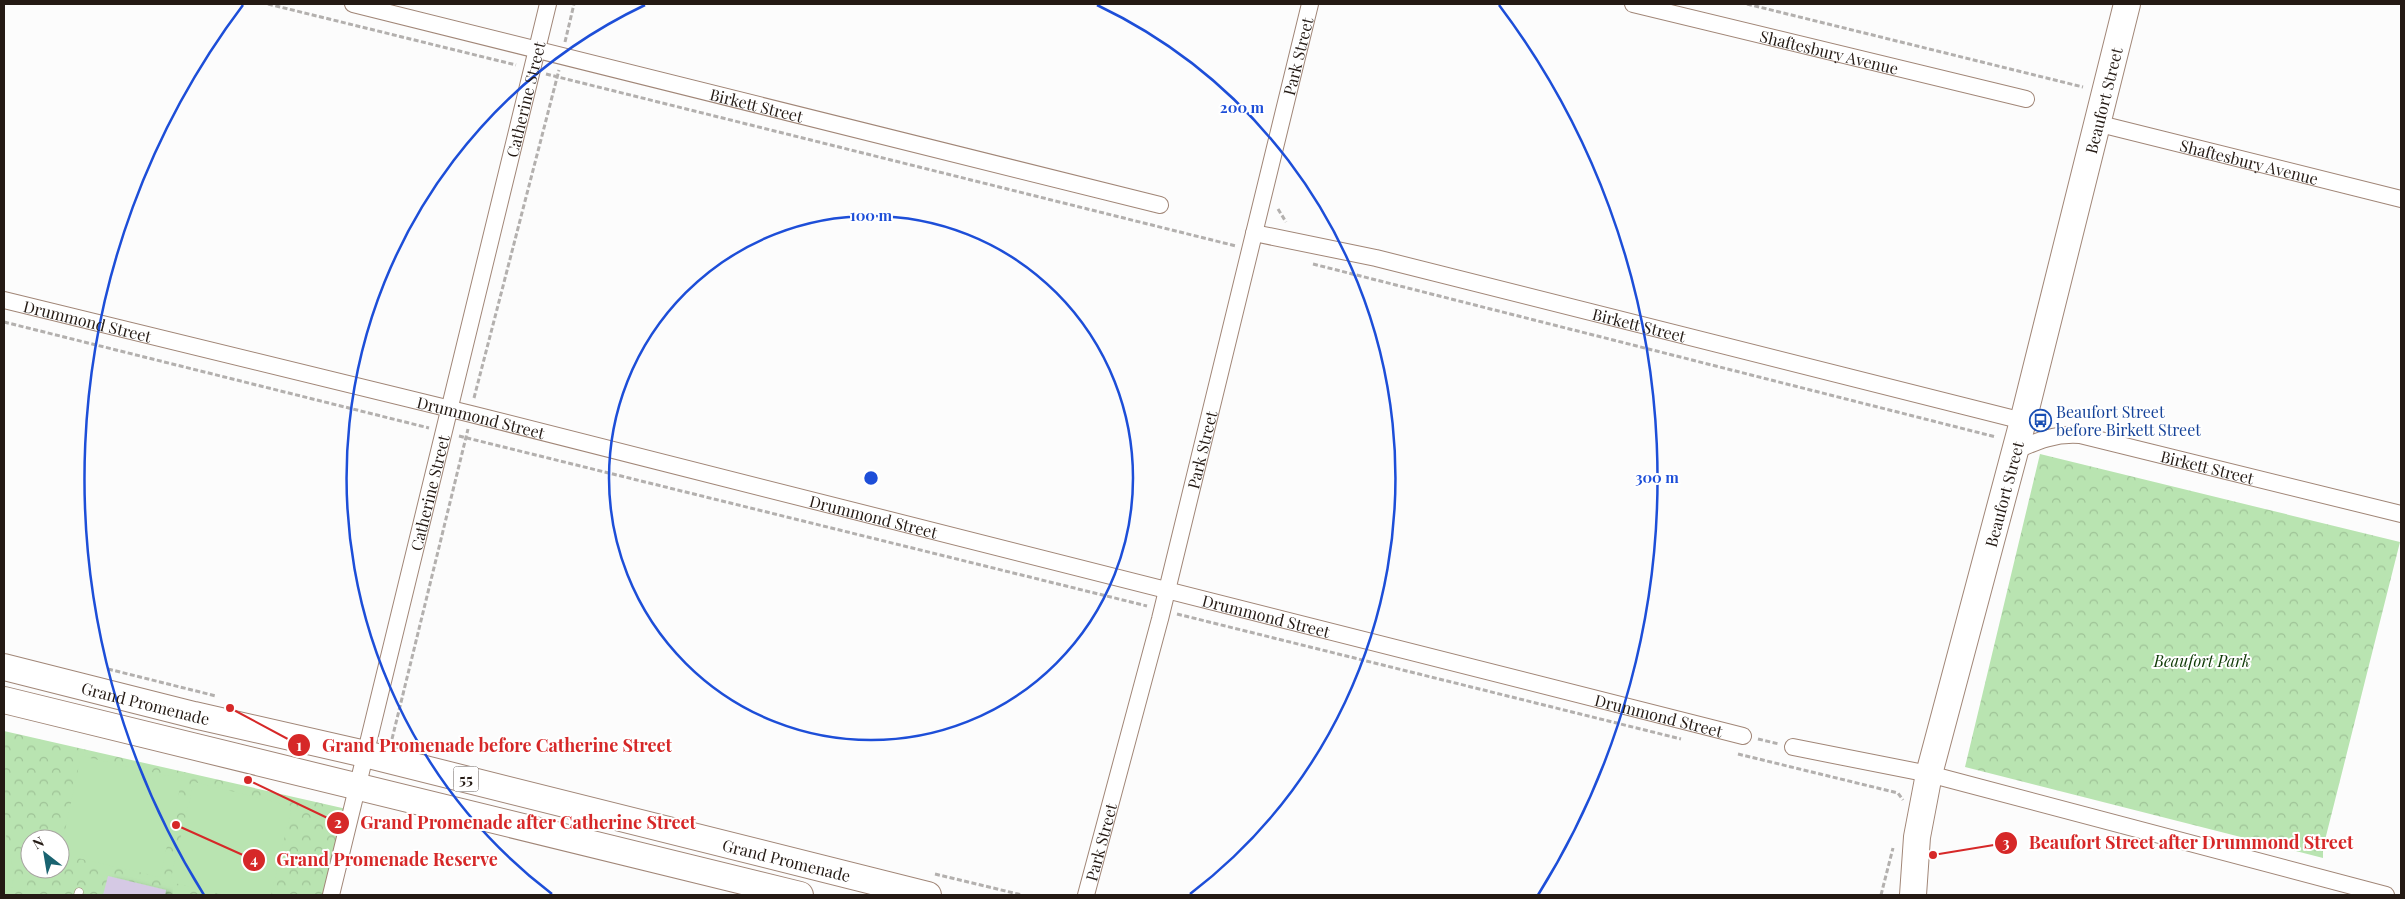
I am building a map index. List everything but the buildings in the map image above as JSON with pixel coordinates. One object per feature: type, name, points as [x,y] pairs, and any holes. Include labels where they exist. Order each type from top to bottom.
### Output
[{"type":"main road","name":"Beaufort Street","points":[[1913,895],[1917,837],[2005,444],[2023,421],[2127,4]]},
{"type":"main road","name":"Grand Promenade","points":[[4,667],[194,715],[365,754],[928,895]]},
{"type":"main road","name":"Grand Promenade","points":[[4,700],[800,895]]},
{"type":"main road","name":"Beaufort Street","points":[[1893,895],[1917,837]]},
{"type":"street","name":"Birkett Street","points":[[353,4],[1160,205]]},
{"type":"street","name":"Catherine Street","points":[[331,895],[548,4]]},
{"type":"street","name":"Park Street","points":[[1086,895],[1163,610],[1310,4]]},
{"type":"street","name":"Shaftesbury Avenue","points":[[1633,4],[2026,99]]},
{"type":"street","name":"Shaftesbury Avenue","points":[[2096,123],[2401,199]]},
{"type":"street","name":"Birkett Street","points":[[1252,241],[1376,258],[2023,421]]},
{"type":"street","name":"Drummond Street","points":[[4,300],[471,414],[1743,736]]},
{"type":"street","name":"Birkett Street","points":[[2005,444],[2039,440],[2063,434],[2080,436],[2401,514]]},
{"type":"street","points":[[1793,747],[1930,774],[2386,895]]},
{"type":"path","points":[[268,4],[532,69],[557,77],[1252,241]]},
{"type":"path","points":[[392,739],[574,4]]},
{"type":"path","points":[[1747,4],[2083,87]]},
{"type":"path","points":[[1304,262],[2005,444]]},
{"type":"path","points":[[4,322],[1688,741]]},
{"type":"path","points":[[105,668],[218,696]]},
{"type":"path","points":[[1743,736],[1793,747]]},
{"type":"path","points":[[1732,752],[1898,793],[1905,802]]},
{"type":"green space","name":"Beaufort Park","points":[[2040,454],[2400,542],[2323,848],[2323,858],[1965,767]]},
{"type":"green space","points":[[4,731],[351,810],[331,895],[4,895]]},
{"type":"green space","points":[[81,756],[182,779],[160,877],[70,856],[70,829],[65,829]]},
{"type":"green space","points":[[194,782],[292,806],[271,895],[225,895],[170,882]]},
{"type":"green space","points":[[4,826],[14,873],[11,895],[4,895]]},
{"type":"place","name":"Beaufort Street before Birkett Street","points":[[2040,420]]},
{"type":"place","name":"Grand Promenade before Catherine Street","points":[[230,708]]},
{"type":"place","name":"Grand Promenade after Catherine Street","points":[[248,780]]},
{"type":"place","name":"Grand Promenade Reserve","points":[[176,825]]},
{"type":"place","name":"Beaufort Street after Drummond Street","points":[[1933,855]]}]
